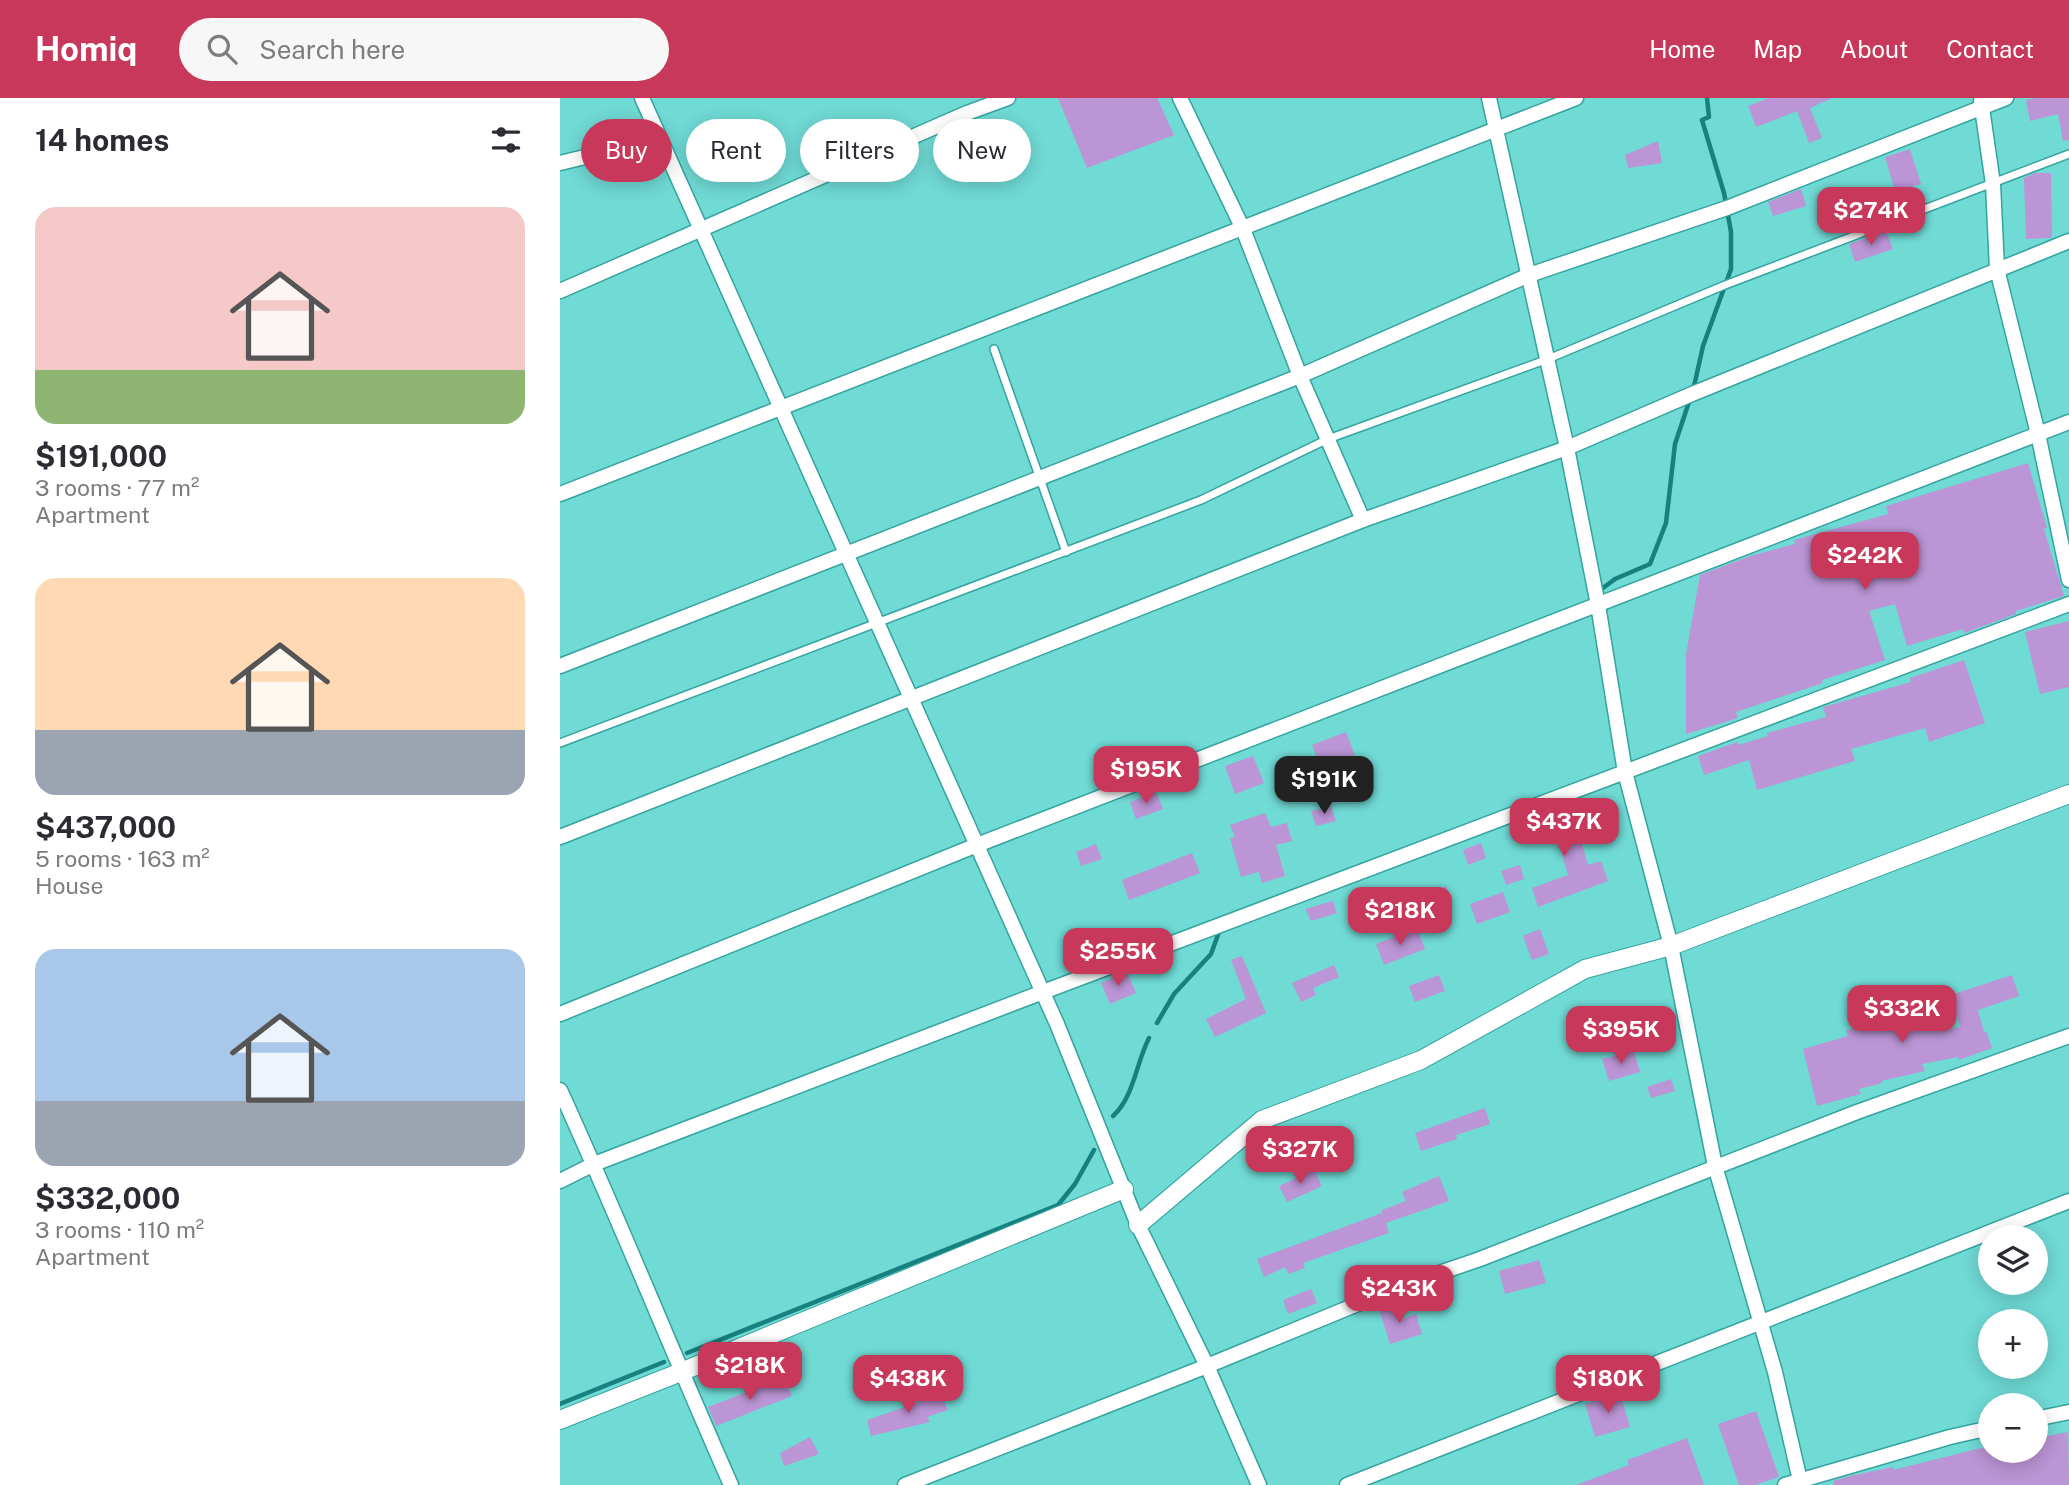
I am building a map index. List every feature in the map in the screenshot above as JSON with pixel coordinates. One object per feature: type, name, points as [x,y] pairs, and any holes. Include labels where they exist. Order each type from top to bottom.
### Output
[{"type":"street","points":[[642,98],[651,119]]},
{"type":"street","points":[[560,291],[967,113],[1008,98]]},
{"type":"street","points":[[1180,98],[1243,229],[1300,376],[1363,520]]},
{"type":"street","points":[[1489,98],[1567,448],[1598,605],[1625,772],[1671,946],[1715,1166],[1761,1322],[1800,1482]]},
{"type":"street","points":[[560,494],[1576,98]]},
{"type":"street","points":[[560,666],[1300,376],[1529,275],[1727,208],[1981,103],[2006,98]]},
{"type":"street","points":[[1981,103],[1993,184],[1997,269],[2038,434],[2069,580]]},
{"type":"street","points":[[560,163],[581,158]]},
{"type":"street","points":[[672,165],[1042,992],[1138,1225],[1207,1366],[1259,1485]]},
{"type":"street","points":[[560,837],[1363,520],[1567,448],[1692,394],[2069,241]]},
{"type":"street","points":[[560,1014],[977,845],[2069,422]]},
{"type":"street","points":[[560,1181],[594,1164],[1042,992],[2069,604]]},
{"type":"street","points":[[1138,1225],[1262,1120],[1421,1060],[1585,969],[1671,946],[2069,794]]},
{"type":"street","points":[[905,1485],[1404,1285],[1480,1259],[1715,1166],[2069,1036]]},
{"type":"street","points":[[560,1090],[731,1485]]},
{"type":"street","points":[[560,1420],[681,1373],[1124,1189]]},
{"type":"street","points":[[1347,1485],[2069,1201]]},
{"type":"street","points":[[2048,1416],[2069,1412]]},
{"type":"street","points":[[1785,1485],[1978,1431]]},
{"type":"lane","points":[[560,743],[1201,500],[1328,439],[1548,359],[1725,285],[2069,154]]},
{"type":"lane","points":[[994,349],[1042,478],[1066,552]]},
{"type":"building","points":[[1058,98],[1157,98],[1174,135],[1087,168]]},
{"type":"building","points":[[1769,98],[1832,98],[1810,108],[1822,138],[1809,143],[1797,111],[1756,127],[1748,106]]},
{"type":"building","points":[[2069,98],[2069,140],[2063,141],[2058,114],[2030,121],[2026,100]]},
{"type":"building","points":[[1658,141],[1662,163],[1628,168],[1625,155]]},
{"type":"building","points":[[1910,149],[1921,184],[1895,191],[1885,157]]},
{"type":"building","points":[[2035,173],[2051,173],[2050,238],[2026,239],[2024,178]]},
{"type":"building","points":[[1801,189],[1806,206],[1773,216],[1768,202]]},
{"type":"building","points":[[1886,231],[1893,249],[1855,262],[1849,244]]},
{"type":"building","points":[[2028,463],[2064,596],[2016,611],[2016,614],[1964,633],[1963,629],[1907,646],[1895,604],[1869,611],[1885,660],[1822,680],[1823,683],[1736,712],[1738,718],[1686,734],[1686,654],[1700,575],[1750,556],[1795,544],[1794,540],[1888,514],[1886,506]]},
{"type":"building","points":[[2069,621],[2069,687],[2040,694],[2025,632]]},
{"type":"building","points":[[1964,660],[1985,723],[1929,742],[1925,728],[1851,749],[1855,761],[1757,790],[1749,760],[1704,775],[1698,756],[1826,717],[1823,707],[1911,682],[1910,678]]},
{"type":"building","points":[[1346,732],[1355,755],[1350,757],[1361,781],[1324,797],[1319,785],[1326,781],[1312,745]]},
{"type":"building","points":[[1131,750],[1137,770],[1123,774],[1117,754]]},
{"type":"building","points":[[1253,756],[1264,783],[1235,794],[1225,766]]},
{"type":"building","points":[[1156,792],[1163,809],[1136,819],[1130,802]]},
{"type":"building","points":[[1331,806],[1336,821],[1316,826],[1311,811]]},
{"type":"building","points":[[1555,809],[1558,820],[1574,816],[1588,865],[1601,861],[1608,881],[1538,907],[1532,888],[1568,875],[1556,834],[1529,843],[1522,821]]},
{"type":"building","points":[[1265,813],[1271,827],[1287,823],[1292,841],[1276,845],[1285,876],[1262,883],[1259,872],[1241,877],[1230,838],[1235,837],[1230,825]]},
{"type":"building","points":[[1481,843],[1486,858],[1468,865],[1463,850]]},
{"type":"building","points":[[1096,844],[1102,859],[1081,866],[1076,852]]},
{"type":"building","points":[[1192,853],[1200,873],[1129,900],[1122,880]]},
{"type":"building","points":[[1520,865],[1524,879],[1506,885],[1501,871]]},
{"type":"building","points":[[1446,886],[1452,904],[1434,910],[1427,893]]},
{"type":"building","points":[[1503,892],[1510,912],[1477,924],[1470,904]]},
{"type":"building","points":[[1333,901],[1337,913],[1311,921],[1305,909]]},
{"type":"building","points":[[1417,928],[1425,949],[1384,965],[1376,944]]},
{"type":"building","points":[[1540,929],[1549,954],[1532,960],[1523,936]]},
{"type":"building","points":[[1242,956],[1266,1013],[1215,1037],[1206,1019],[1246,999],[1231,960]]},
{"type":"building","points":[[1334,965],[1339,977],[1313,988],[1316,995],[1301,1002],[1292,983]]},
{"type":"building","points":[[1127,972],[1136,993],[1110,1004],[1101,983]]},
{"type":"building","points":[[1439,975],[1445,991],[1415,1002],[1409,986]]},
{"type":"building","points":[[2012,975],[2019,996],[1978,1010],[1992,1048],[1959,1060],[1958,1057],[1922,1064],[1925,1071],[1881,1081],[1882,1083],[1859,1089],[1861,1094],[1817,1106],[1803,1049],[1848,1036],[1846,1030],[1890,1022],[1889,1019],[1920,1010],[1920,1007],[1930,1004],[1937,1031],[1960,1027],[1951,995]]},
{"type":"building","points":[[1634,1051],[1640,1072],[1609,1081],[1602,1059]]},
{"type":"building","points":[[1671,1079],[1675,1091],[1651,1098],[1647,1087]]},
{"type":"building","points":[[1485,1108],[1490,1124],[1456,1135],[1457,1139],[1421,1151],[1415,1133]]},
{"type":"building","points":[[1314,1170],[1322,1186],[1287,1202],[1279,1186]]},
{"type":"building","points":[[1439,1176],[1449,1201],[1386,1223],[1389,1233],[1303,1263],[1305,1268],[1288,1274],[1285,1267],[1264,1277],[1257,1259],[1382,1213],[1382,1210],[1406,1201],[1402,1192]]},
{"type":"building","points":[[1539,1260],[1546,1283],[1505,1294],[1499,1271]]},
{"type":"building","points":[[1311,1289],[1317,1303],[1288,1314],[1283,1300]]},
{"type":"building","points":[[1396,1303],[1401,1319],[1416,1314],[1422,1334],[1390,1344],[1379,1309]]},
{"type":"building","points":[[783,1378],[792,1396],[716,1426],[708,1407]]},
{"type":"building","points":[[940,1391],[948,1410],[927,1417],[930,1422],[871,1436],[867,1420],[925,1400],[924,1395]]},
{"type":"building","points":[[1620,1393],[1630,1427],[1595,1437],[1585,1404]]},
{"type":"building","points":[[1756,1411],[1779,1477],[1755,1485],[1739,1485],[1718,1424]]},
{"type":"building","points":[[2068,1432],[2069,1485],[1834,1485],[1833,1481],[1893,1467],[1893,1470],[1978,1449],[1978,1463],[2048,1463],[2048,1436]]},
{"type":"building","points":[[810,1437],[819,1454],[784,1466],[780,1453]]},
{"type":"building","points":[[1687,1438],[1704,1485],[1576,1485],[1629,1465],[1627,1460]]},
{"type":"waterway","points":[[1693,391],[1703,346],[1731,269],[1731,232],[1724,193],[1702,120],[1709,117],[1707,98]]},
{"type":"waterway","points":[[1599,591],[1615,579],[1650,564],[1666,523],[1675,444],[1690,399]]},
{"type":"waterway","points":[[1157,1023],[1174,994],[1211,954],[1219,932]]},
{"type":"waterway","points":[[1113,1116],[1126,1099],[1149,1038]]},
{"type":"waterway","points":[[687,1353],[1058,1205],[1075,1184],[1094,1150]]},
{"type":"waterway","points":[[560,1404],[664,1362]]}]
